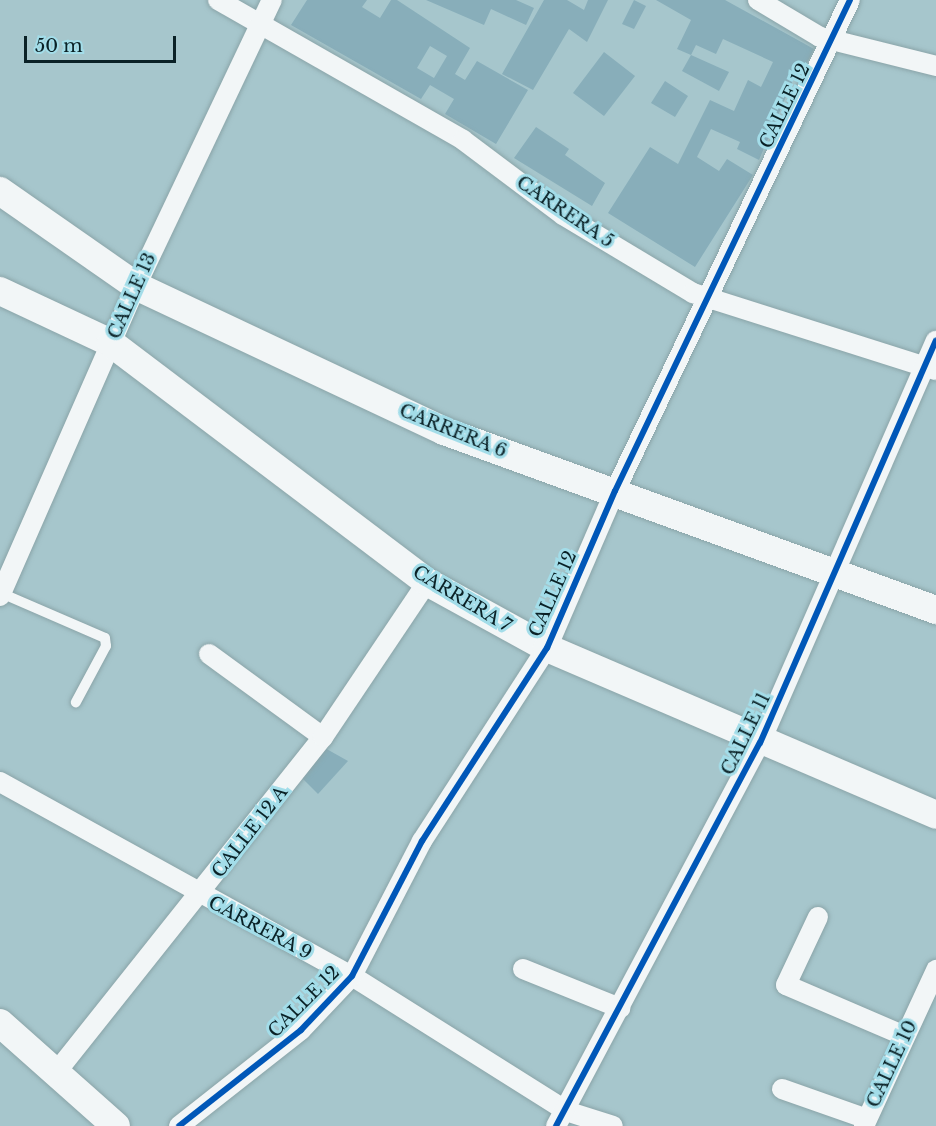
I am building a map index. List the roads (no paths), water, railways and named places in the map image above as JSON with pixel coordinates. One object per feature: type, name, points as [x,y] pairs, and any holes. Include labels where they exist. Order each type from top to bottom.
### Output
[{"type":"main road","name":"CARRERA 6","points":[[0,190],[136,286],[444,430],[936,610]]},
{"type":"main road","name":"CARRERA 7","points":[[0,291],[111,344],[427,582],[547,648],[760,743],[936,815]]},
{"type":"main road","points":[[0,1023],[58,1071],[116,1126]]},
{"type":"street","name":"CARRERA 5","points":[[218,0],[257,25],[453,134],[563,215],[707,297],[931,369]]},
{"type":"street","name":"CALLE 13","points":[[1,594],[136,286],[257,25],[272,0]]},
{"type":"street","points":[[758,0],[832,40],[936,66]]},
{"type":"street","name":"CALLE 12","points":[[178,1126],[301,1030],[352,976],[422,841],[547,648],[615,491],[850,0]]},
{"type":"street","name":"CALLE 11","points":[[561,1118],[760,743],[931,369],[936,341]]},
{"type":"street","name":"CALLE 12 A","points":[[58,1071],[200,897],[323,737],[427,582]]},
{"type":"street","points":[[209,654],[323,737]]},
{"type":"street","name":"CARRERA 9","points":[[0,782],[200,897],[352,976],[561,1118],[613,1126]]},
{"type":"street","points":[[818,917],[786,986],[905,1036]]},
{"type":"street","points":[[523,969],[620,1008]]},
{"type":"street","name":"CALLE 10","points":[[865,1123],[936,970]]},
{"type":"street","points":[[782,1089],[865,1123]]},
{"type":"lane","points":[[1,594],[105,638],[106,646],[76,702]]}]
